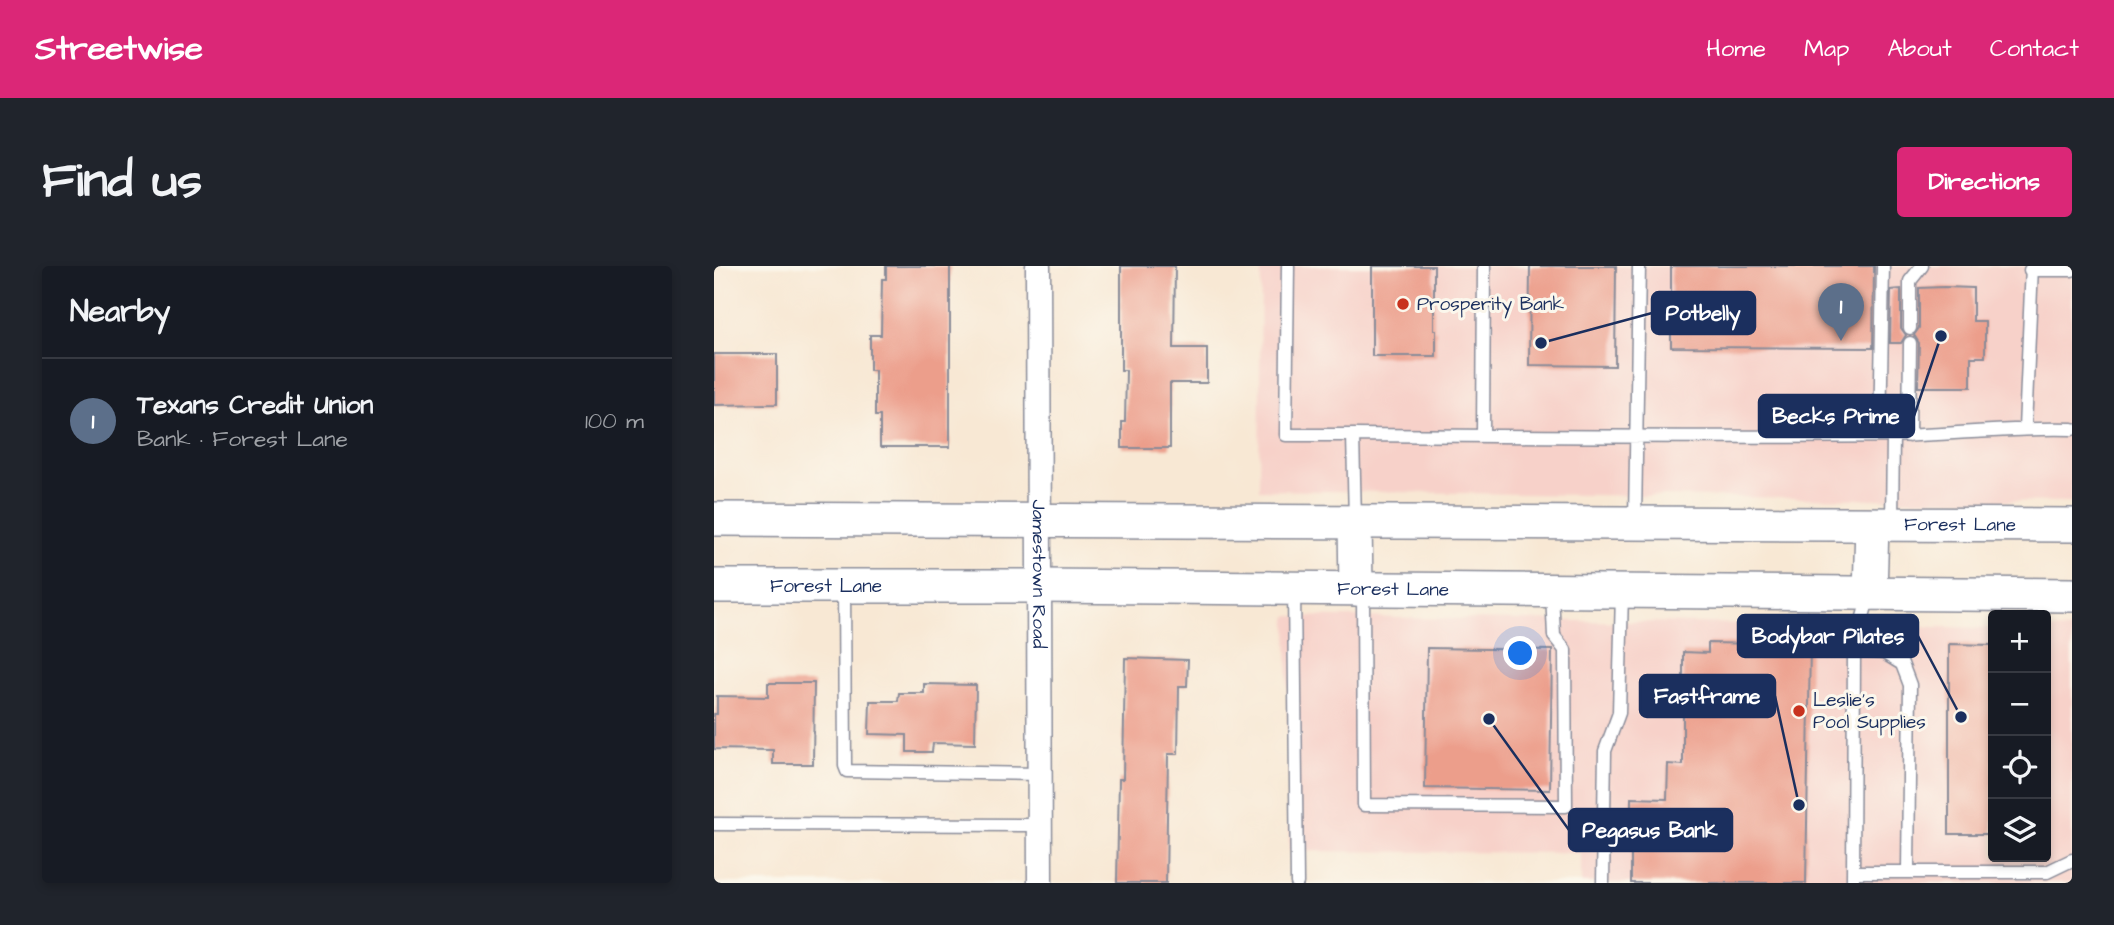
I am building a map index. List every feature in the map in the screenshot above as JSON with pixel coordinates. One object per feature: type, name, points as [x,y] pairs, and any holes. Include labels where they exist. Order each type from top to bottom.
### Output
[{"type":"main road","name":"Forest Lane","points":[[714,519],[2072,526]]},
{"type":"main road","points":[[1355,522],[1359,589]]},
{"type":"main road","points":[[1870,593],[1882,525]]},
{"type":"main road","name":"Forest Lane","points":[[714,586],[1039,586],[2072,595]]},
{"type":"street","name":"Jamestown Road","points":[[1038,266],[1040,883]]},
{"type":"lane","points":[[1288,266],[1286,435],[1636,438],[1909,436],[2025,428],[2072,429]]},
{"type":"lane","points":[[1483,436],[1484,266]]},
{"type":"lane","points":[[1635,523],[1639,266]]},
{"type":"lane","points":[[1882,525],[1886,436],[1883,266]]},
{"type":"lane","points":[[1910,328],[1910,281],[1922,266]]},
{"type":"lane","points":[[2025,428],[2031,268],[2072,270]]},
{"type":"lane","points":[[1909,436],[1910,343]]},
{"type":"lane","points":[[1353,435],[1355,522]]},
{"type":"lane","points":[[844,586],[847,771],[1040,774]]},
{"type":"lane","points":[[1294,589],[1297,883]]},
{"type":"lane","points":[[1359,589],[1364,805],[1566,806],[1565,650],[1553,636],[1552,591]]},
{"type":"lane","points":[[1603,883],[1605,751],[1619,713],[1622,591]]},
{"type":"lane","points":[[1870,593],[1854,650],[1853,877],[1908,870],[2047,877],[2072,860]]},
{"type":"lane","points":[[1854,650],[1884,653],[1902,664],[1910,685],[1908,870]]},
{"type":"lane","points":[[714,824],[1040,825]]},
{"type":"shaded area","points":[[1261,266],[2072,266],[2072,502],[1259,490]]},
{"type":"shaded area","points":[[1287,616],[1988,628],[1988,862],[2051,862],[2051,629],[2072,630],[2072,883],[1581,883],[1581,853],[1289,851]]},
{"type":"building","points":[[886,266],[950,266],[950,447],[880,447],[880,416],[875,416],[875,370],[870,370],[870,335],[881,335],[882,279],[886,279]]},
{"type":"building","points":[[1121,266],[1175,266],[1174,348],[1207,348],[1207,383],[1170,383],[1170,448],[1122,448],[1126,370],[1121,370]]},
{"type":"building","name":"Prosperity Bank","points":[[1372,266],[1434,266],[1436,356],[1372,356]]},
{"type":"building","points":[[1530,266],[1616,266],[1615,366],[1529,365]]},
{"type":"building","points":[[1671,266],[1874,266],[1873,348],[1671,347]]},
{"type":"building","points":[[1919,288],[1973,288],[1973,321],[1985,321],[1985,357],[1971,357],[1971,387],[1918,387],[1919,343],[1914,335],[1919,328]]},
{"type":"building","points":[[1901,289],[1901,328],[1906,335],[1901,343],[1890,343],[1891,290]]},
{"type":"building","points":[[714,354],[777,354],[777,404],[714,405]]},
{"type":"building","points":[[1708,643],[1810,645],[1806,883],[1631,883],[1631,798],[1667,799],[1668,764],[1683,765],[1683,652],[1708,653]]},
{"type":"building","points":[[1949,644],[1988,645],[1988,834],[1949,834]]},
{"type":"building","points":[[1427,648],[1552,650],[1550,790],[1425,788]]},
{"type":"building","points":[[1125,658],[1188,660],[1187,686],[1179,686],[1178,754],[1168,754],[1166,883],[1117,883],[1119,779],[1123,779]]},
{"type":"building","points":[[768,683],[814,683],[813,764],[773,764],[773,750],[714,749],[717,696],[768,697]]},
{"type":"building","points":[[924,684],[976,685],[975,744],[933,743],[932,752],[907,752],[907,735],[869,734],[870,701],[898,701],[899,693],[924,693]]},
{"type":"place","name":"Prosperity Bank","points":[[1403,304]]},
{"type":"place","name":"Becks Prime","points":[[1941,336]]},
{"type":"place","name":"Texans Credit Union","points":[[1841,341]]},
{"type":"place","name":"Potbelly","points":[[1541,343]]},
{"type":"place","name":"Leslie's Pool Supplies","points":[[1799,711]]},
{"type":"place","name":"Bodybar Pilates","points":[[1961,717]]},
{"type":"place","name":"Pegasus Bank","points":[[1489,719]]},
{"type":"place","name":"Fastframe","points":[[1799,805]]}]
